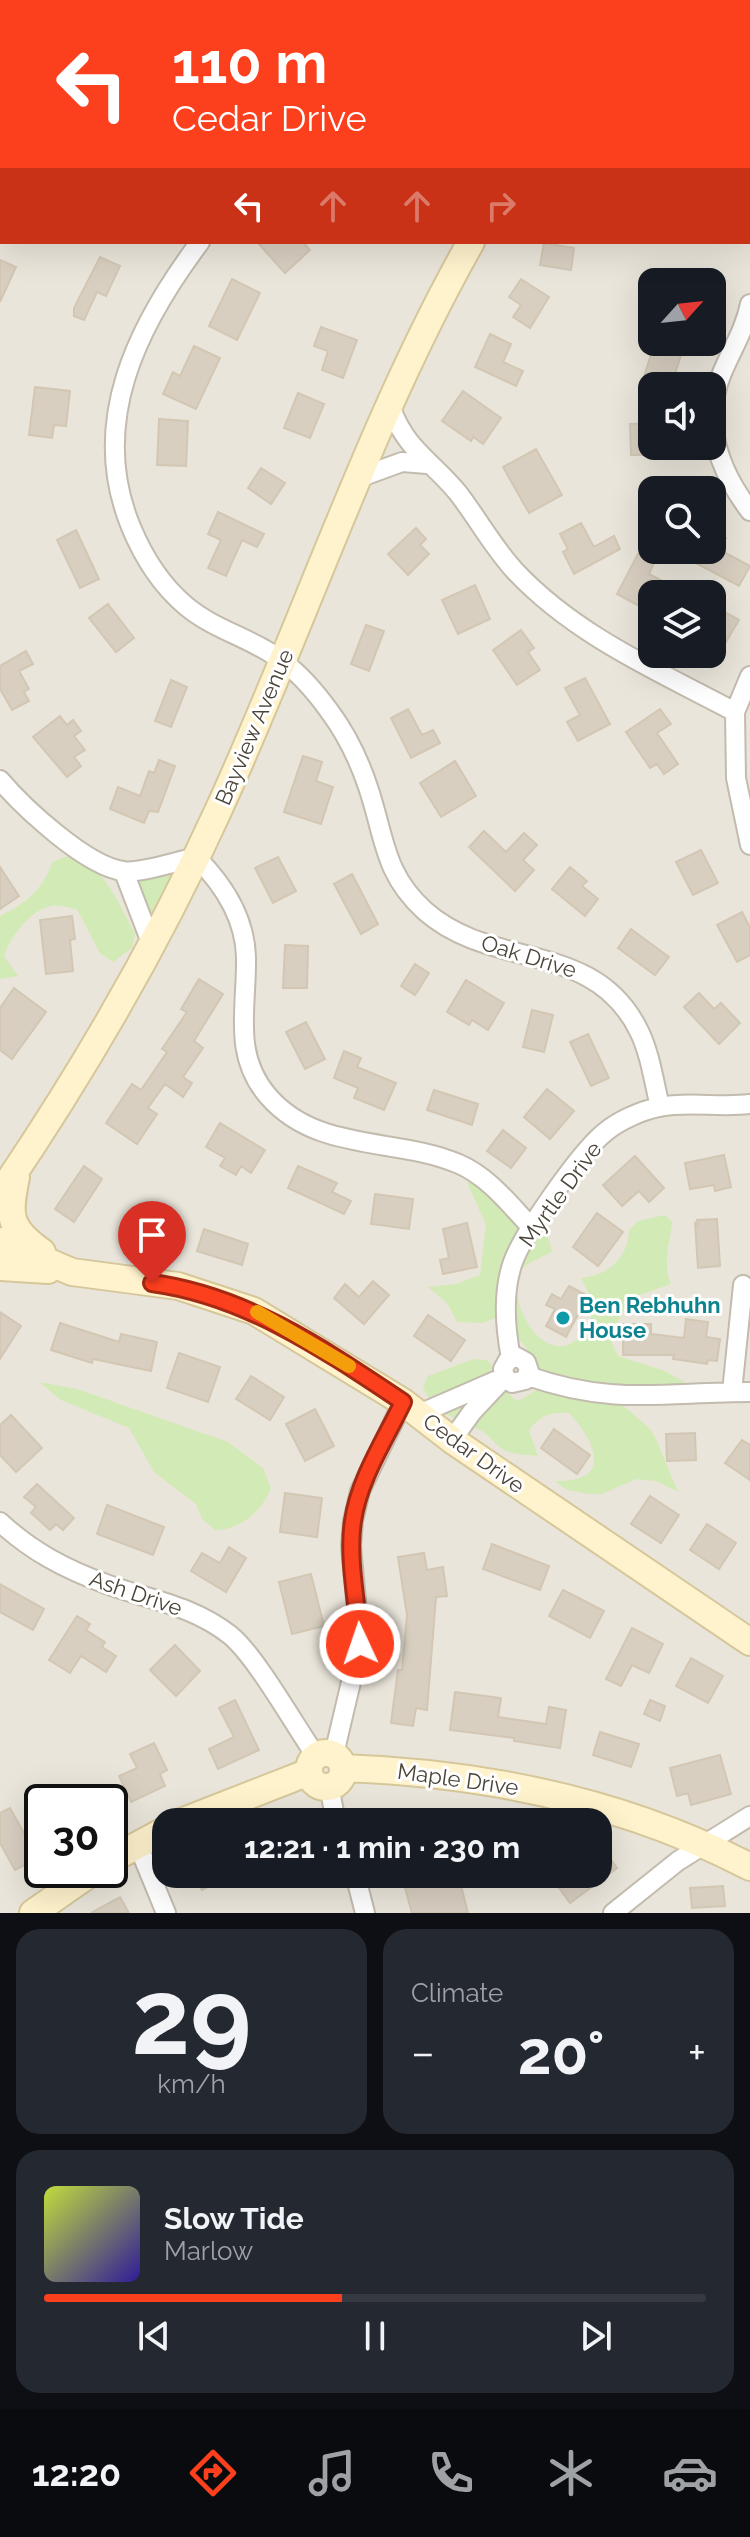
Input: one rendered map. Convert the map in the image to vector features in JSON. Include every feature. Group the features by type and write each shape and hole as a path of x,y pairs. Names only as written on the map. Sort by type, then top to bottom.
{"street":[{"name":"Oak Drive","path":"199,244 155,309 131,361 113,434 113,466 120,501 140,549 163,583 202,618 282,661 300,676 345,734 369,790 387,861 401,887 427,912 468,938 500,950 568,965 606,987 624,1004 641,1033 660,1107"},
{"name":"Bayview Avenue","path":"0,1194 9,1175 113,1017 196,857 391,408 470,244"},
{"path":"750,304 741,335 721,376 713,409 713,432 716,456 750,511"},
{"path":"391,408 402,434 427,464 456,491 503,558 547,601 611,646 735,712"},
{"path":"361,477 402,462 427,464"},
{"path":"750,676 735,712 736,778 750,845"},
{"path":"0,780 19,802 75,848 124,872 196,857 227,894 236,913 246,955 242,1025 246,1055 255,1080 272,1100 298,1121 325,1134 436,1156 461,1165 486,1180 532,1228"},
{"path":"124,872 152,945"},
{"name":"Myrtle Drive","path":"452,1440 472,1412 505,1377 504,1365 511,1358 506,1328 507,1289 513,1261 532,1228 605,1132 619,1122 660,1107 750,1104"},
{"path":"9,1175 12,1221 33,1246 72,1272"},
{"name":"Cedar Drive","path":"0,1241 72,1272 178,1286 254,1311 411,1408 452,1440 750,1642"},
{"path":"0,1267 72,1272"},
{"path":"528,1376 563,1389 615,1397 661,1398 741,1392 743,1285"},
{"path":"511,1358 526,1362 528,1376"},
{"path":"326,1767 360,1644 351,1546 360,1491 411,1408 505,1377 517,1384 528,1376"},
{"name":"Ash Drive","path":"0,1522 22,1543 46,1558 106,1584 188,1609 232,1636 326,1767 333,1808"},
{"name":"Maple Drive","path":"218,1808 326,1767 411,1770 529,1789 619,1811 706,1844 750,1867"},
{"path":"613,1913 678,1861 750,1816"},
{"path":"128,1850 152,1838"},
{"path":"138,1845 166,1913"},
{"path":"33,1913 69,1888"},
{"path":"359,1888 365,1913"}],"shaded area":[{"path":"0,244 750,244 750,1913 0,1913 0,1267 33,1246 0,1183"}],"green space":[{"path":"74,854 103,878 124,911 135,934 132,948 113,962 100,953 77,909 51,906 35,913 11,940 4,956 18,976 0,979 0,916 32,895 44,880 52,862"},
{"path":"190,862 152,938 127,873"},
{"path":"493,1180 530,1210 549,1242 552,1252 524,1267 518,1279 517,1295 531,1328 543,1340 556,1346 571,1344 589,1323 592,1303 581,1278 608,1269 621,1257 629,1230 638,1221 665,1215 672,1222 667,1261 671,1284 631,1298 609,1337 618,1356 665,1371 695,1388 652,1384 610,1390 653,1433 679,1492 656,1481 636,1479 602,1494 567,1490 555,1481 574,1480 586,1475 592,1468 594,1458 586,1436 569,1413 551,1414 537,1421 529,1430 538,1456 524,1455 501,1448 482,1431 440,1410 428,1396 423,1387 428,1376 474,1359 487,1360 508,1393 518,1401 537,1390 538,1378 532,1358 512,1333 495,1318 483,1323 457,1322 447,1303 428,1287 456,1284 480,1275 486,1225 467,1182"},
{"path":"39,1382 77,1389 228,1442 263,1468 271,1488 249,1518 233,1527 215,1530 202,1519 196,1504 154,1472 129,1428 61,1400"}],"building":[{"path":"259,244 305,244 310,250 285,273"},
{"path":"544,244 574,248 571,270 540,265"},
{"path":"100,257 120,266 106,296 97,292 84,320 74,316 74,308"},
{"path":"0,260 16,267 0,302"},
{"path":"232,279 260,293 237,340 209,326"},
{"path":"521,279 549,297 530,328 513,317 521,305 509,297"},
{"path":"321,327 357,340 343,378 322,370 328,351 314,346"},
{"path":"490,334 511,344 503,362 523,371 516,386 475,367"},
{"path":"194,346 220,358 196,409 163,394 173,372 180,376"},
{"path":"651,356 681,356 676,372 645,372"},
{"path":"35,387 70,391 66,426 54,425 52,438 29,435"},
{"path":"463,391 501,418 483,444 473,437 471,441 442,421"},
{"path":"298,393 324,404 310,438 284,428"},
{"path":"159,419 188,421 186,466 157,465"},
{"path":"630,424 638,424 638,455 631,455"},
{"path":"536,449 562,495 529,513 503,467"},
{"path":"261,468 285,483 271,504 248,488"},
{"path":"218,512 264,534 257,547 242,540 226,576 208,568 221,540 208,534"},
{"path":"581,523 594,547 614,536 620,549 574,574 563,552 568,549 560,534"},
{"path":"416,528 426,539 420,545 429,554 408,575 388,554"},
{"path":"76,530 99,579 80,588 57,540"},
{"path":"726,553 750,566 739,586 698,564 726,564"},
{"path":"638,554 638,564 654,564 649,574 660,580 638,580 638,605 617,594"},
{"path":"475,585 490,619 458,634 442,600"},
{"path":"108,604 134,638 116,652 89,618"},
{"path":"726,613 739,620 726,642"},
{"path":"366,625 384,631 369,671 351,664"},
{"path":"521,630 534,648 528,652 540,670 517,685 493,650"},
{"path":"26,651 33,664 19,671 29,689 24,692 29,701 12,710 0,689 0,666"},
{"path":"585,678 610,724 578,741 567,722 580,715 565,688"},
{"path":"171,680 187,687 171,727 155,721"},
{"path":"408,709 422,735 433,730 440,743 411,758 391,718"},
{"path":"660,709 671,724 657,733 678,764 664,774 657,764 650,768 626,732"},
{"path":"60,716 67,725 73,720 81,731 74,736 85,750 74,757 81,766 67,777 33,737"},
{"path":"303,756 322,762 316,781 333,787 321,824 284,812"},
{"path":"159,760 175,766 158,812 149,811 144,823 110,809 118,787 140,796 149,771 154,773"},
{"path":"455,761 476,796 441,817 420,783"},
{"path":"484,831 506,852 524,833 537,845 523,860 534,870 515,891 469,847"},
{"path":"701,850 718,883 693,895 676,862"},
{"path":"278,857 296,891 273,903 255,868"},
{"path":"0,867 19,896 0,909"},
{"path":"570,867 587,881 582,886 598,899 585,916 552,889"},
{"path":"352,874 378,924 361,934 334,884"},
{"path":"742,912 750,927 750,955 737,962 717,925"},
{"path":"72,916 75,939 70,940 73,971 46,974 40,920"},
{"path":"631,929 669,957 655,975 618,948"},
{"path":"285,945 308,946 307,988 283,988"},
{"path":"415,964 429,973 415,995 401,986"},
{"path":"199,979 223,994 194,1041 203,1048 183,1077 192,1083 183,1097 165,1084 148,1108 157,1114 137,1144 106,1123 132,1084 141,1090 167,1052 162,1049 187,1012 181,1009"},
{"path":"466,980 504,1003 488,1030 472,1020 469,1025 447,1012"},
{"path":"14,988 46,1012 12,1059 0,1050 0,1008"},
{"path":"699,993 714,1009 721,1003 740,1023 719,1044 684,1007"},
{"path":"532,1010 553,1015 544,1052 523,1047"},
{"path":"306,1022 325,1059 305,1069 286,1032"},
{"path":"588,1034 609,1078 591,1086 570,1042"},
{"path":"344,1051 361,1058 357,1067 396,1083 384,1110 354,1098 358,1088 334,1078"},
{"path":"547,1089 574,1111 550,1139 524,1117"},
{"path":"434,1090 478,1104 472,1125 427,1110"},
{"path":"220,1123 265,1150 251,1173 241,1166 236,1175 220,1166 225,1158 206,1147"},
{"path":"503,1130 526,1148 511,1168 487,1151"},
{"path":"724,1155 731,1187 715,1191 714,1185 690,1189 685,1163"},
{"path":"635,1156 664,1188 649,1202 639,1191 622,1206 603,1185"},
{"path":"84,1166 102,1179 74,1222 55,1209"},
{"path":"298,1166 337,1183 332,1192 351,1201 344,1214 288,1188"},
{"path":"375,1194 413,1199 409,1229 371,1224"},
{"path":"140,1210 175,1223 166,1245 132,1233"},
{"path":"597,1213 623,1232 598,1266 573,1247"},
{"path":"717,1219 720,1266 698,1268 695,1223 698,1226 697,1220"},
{"path":"467,1223 477,1267 443,1274 440,1260 449,1258 443,1229"},
{"path":"204,1229 248,1244 242,1265 197,1251"},
{"path":"373,1281 389,1295 364,1324 334,1298 345,1284 359,1297"},
{"name":"Ben Rebhuhn House","path":"569,1286 588,1296 566,1337 546,1326 555,1309 546,1305 552,1294 561,1299"},
{"path":"0,1312 21,1326 0,1359"},
{"path":"428,1315 465,1340 451,1361 414,1336"},
{"path":"686,1319 708,1322 706,1337 720,1339 717,1361 708,1360 707,1364 673,1359 674,1355 623,1355 623,1324 651,1324 651,1334 684,1338"},
{"path":"60,1323 119,1342 121,1334 157,1342 151,1371 93,1359 92,1363 51,1350"},
{"path":"179,1353 220,1367 208,1402 167,1388"},
{"path":"251,1376 284,1397 270,1420 236,1399"},
{"path":"315,1409 334,1446 305,1461 286,1424"},
{"path":"11,1415 42,1448 16,1472 0,1455 0,1425"},
{"path":"554,1429 590,1455 577,1474 541,1448"},
{"path":"695,1433 696,1460 667,1461 666,1434"},
{"path":"742,1440 750,1445 750,1480 725,1463"},
{"path":"37,1484 74,1518 63,1530 56,1524 50,1530 31,1513 36,1507 24,1497"},
{"path":"285,1493 322,1498 317,1537 280,1532"},
{"path":"650,1496 679,1515 661,1543 631,1524"},
{"path":"107,1505 164,1527 153,1555 97,1534"},
{"path":"707,1524 736,1543 719,1569 690,1550"},
{"path":"492,1544 549,1566 540,1590 483,1569"},
{"path":"229,1547 246,1558 226,1592 191,1571 202,1553 220,1563"},
{"path":"424,1553 427,1570 443,1567 447,1596 436,1597 427,1710 416,1708 413,1726 391,1723 398,1670 402,1670 407,1615 398,1557"},
{"path":"311,1574 324,1626 292,1634 279,1582"},
{"path":"0,1584 44,1609 33,1630 0,1612"},
{"path":"563,1590 604,1611 590,1638 549,1616"},
{"path":"77,1616 90,1624 86,1630 105,1642 102,1647 116,1656 106,1672 81,1656 70,1673 49,1660"},
{"path":"632,1628 663,1644 649,1673 632,1665 621,1686 606,1679"},
{"path":"175,1645 200,1671 176,1696 150,1670"},
{"path":"691,1658 723,1676 708,1703 676,1686"},
{"path":"455,1692 501,1698 498,1717 546,1724 549,1707 566,1710 560,1748 514,1741 514,1738 450,1730"},
{"path":"235,1700 259,1750 218,1769 209,1749 234,1737 219,1708"},
{"path":"650,1700 665,1706 660,1721 644,1714"},
{"path":"600,1732 639,1744 631,1767 593,1755"},
{"path":"154,1743 167,1770 160,1774 165,1786 131,1802 128,1784 123,1784 119,1776 137,1768 130,1754"},
{"path":"720,1755 731,1794 691,1805 688,1793 677,1796 670,1768"},
{"path":"10,1808 24,1833 24,1865 15,1870 0,1843 0,1813"},
{"path":"723,1886 725,1906 692,1908 690,1888"},
{"path":"405,1888 462,1888 468,1913 412,1913"},
{"path":"559,1888 590,1888 570,1903"},
{"path":"120,1897 129,1913 91,1913"}],"slow traffic":[{"path":"257,1312 349,1366"}],"place":[{"name":"Ben Rebhuhn House","path":"563,1318"}],"route":[{"path":"152,1283 178,1286 254,1311 344,1363 403,1402 360,1491 353,1521 351,1546 360,1644"}]}
